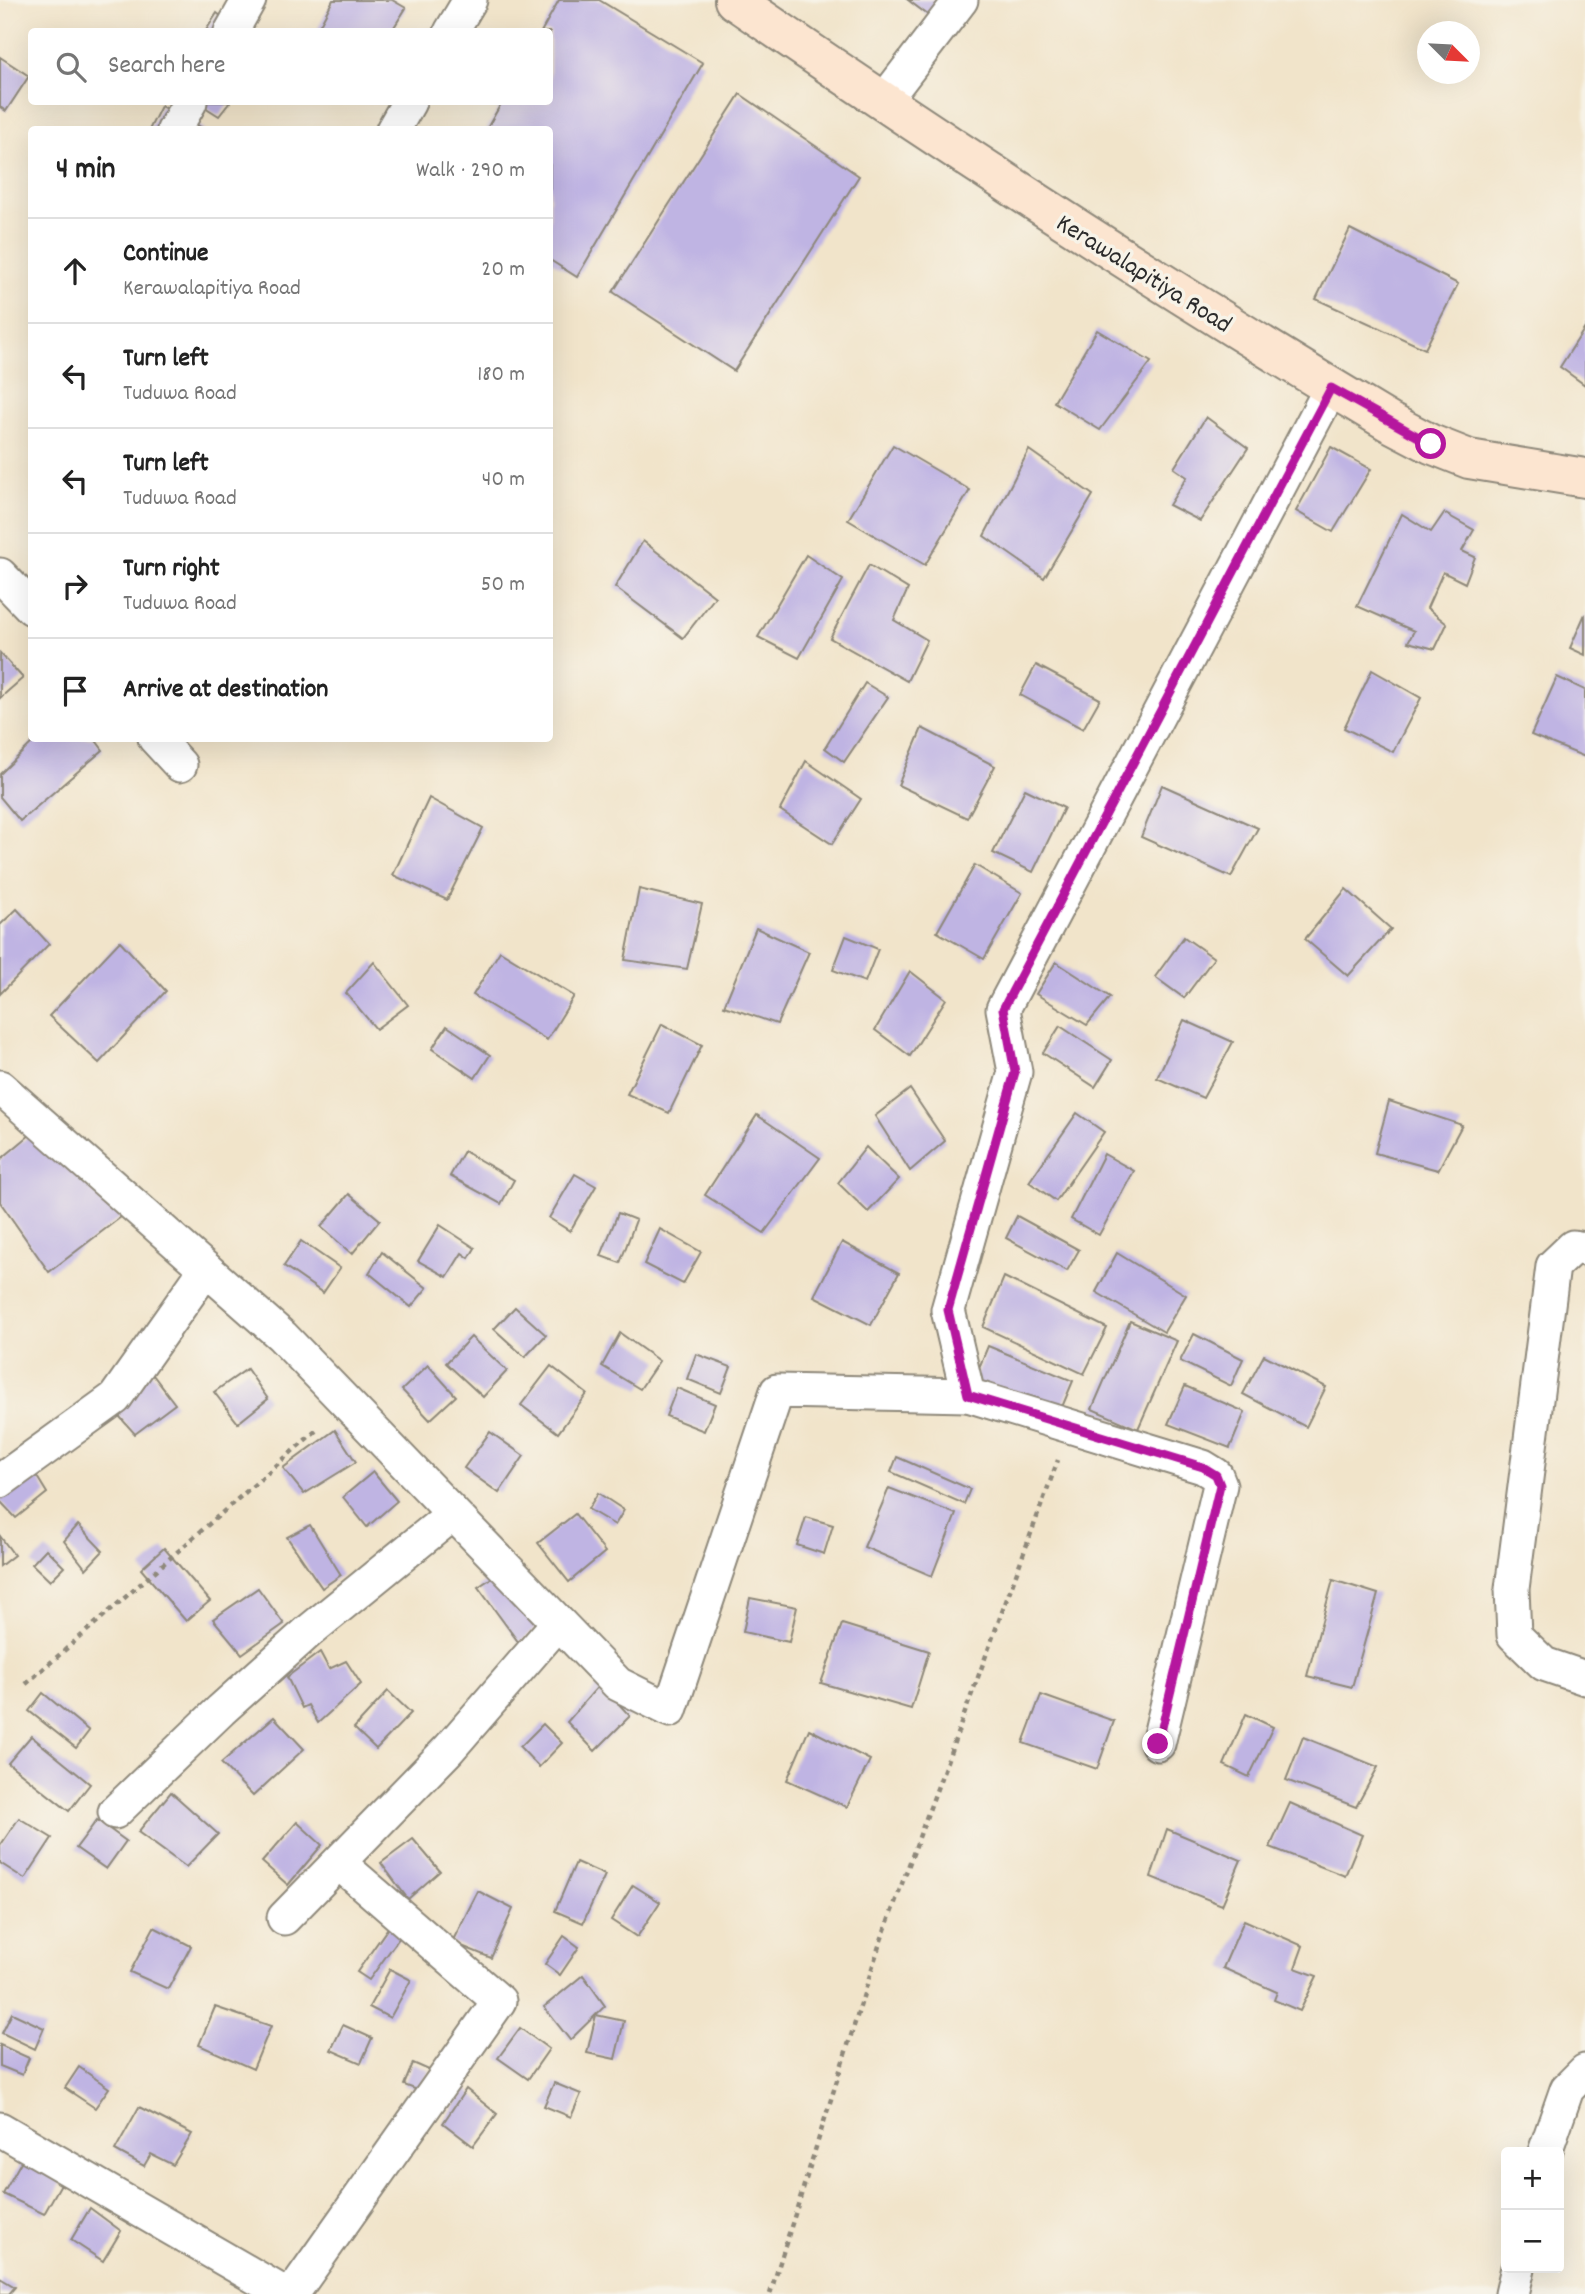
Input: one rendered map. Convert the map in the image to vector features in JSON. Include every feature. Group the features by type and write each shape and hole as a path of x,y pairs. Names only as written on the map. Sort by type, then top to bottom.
{"street":[{"path":"233,28 249,0"},
{"path":"453,28 470,0"},
{"name":"Kerawalapitiya Road","path":"734,0 1049,212 1331,388 1431,444 1469,459 1585,478"},
{"path":"883,102 961,0"},
{"path":"176,126 188,105"},
{"path":"395,126 408,105"},
{"path":"968,1395 948,1310 1015,1072 1003,1009 1331,388"},
{"path":"0,575 28,604"},
{"path":"159,742 180,765"},
{"path":"0,1087 282,1336 618,1684 670,1710 777,1391 968,1395 1203,1467 1216,1475 1220,1485 1158,1744"},
{"path":"1585,1248 1573,1247 1553,1266 1512,1589 1514,1635 1544,1664 1585,1678"},
{"path":"0,1481 115,1398 206,1269"},
{"path":"115,1812 221,1710 308,1632 453,1514"},
{"path":"284,1919 449,1749 558,1623"},
{"path":"292,2294 499,2001 339,1863"},
{"path":"1547,2147 1567,2090 1585,2071"},
{"path":"0,2129 285,2294"},
{"path":"1513,2294 1517,2273"}],"path":[{"path":"26,1684 346,1404"},
{"path":"770,2294 879,1946 1071,1427"}],"building":[{"path":"333,0 392,0 406,8 394,28 318,28"},
{"path":"559,0 599,0 703,63 577,277 553,262 553,126 488,126 500,105 553,105 553,28 543,28"},
{"path":"908,0 940,0 928,15"},
{"path":"217,13 236,28 208,28"},
{"path":"0,57 28,78 6,111 0,107"},
{"path":"740,94 859,176 734,371 613,292"},
{"path":"202,105 228,105 219,116"},
{"path":"161,106 198,126 151,126"},
{"path":"1350,229 1458,284 1425,349 1316,299"},
{"path":"1585,328 1585,385 1560,367"},
{"path":"1097,330 1151,362 1100,430 1054,402"},
{"path":"1206,417 1248,448 1200,521 1169,505 1187,477 1174,468"},
{"path":"893,445 970,490 925,565 848,520"},
{"path":"1331,447 1371,469 1333,532 1296,511"},
{"path":"1029,450 1093,495 1044,578 984,536"},
{"path":"1444,513 1474,530 1462,551 1475,557 1465,583 1443,572 1427,608 1447,624 1435,649 1408,642 1414,631 1357,606 1402,514 1431,532"},
{"path":"643,541 715,597 683,638 615,587"},
{"path":"806,555 843,580 799,658 758,637"},
{"path":"869,565 908,589 894,620 927,640 907,681 830,638"},
{"path":"1585,614 1585,655 1570,648"},
{"path":"0,653 23,678 0,698"},
{"path":"1036,665 1100,699 1083,729 1020,695"},
{"path":"1372,670 1421,698 1393,752 1344,728"},
{"path":"1557,677 1585,690 1585,757 1531,735"},
{"path":"865,683 888,697 844,762 825,748"},
{"path":"922,728 995,766 967,818 898,785"},
{"path":"33,742 97,742 103,750 20,821 0,797 0,774"},
{"path":"806,761 861,799 832,844 780,810"},
{"path":"1162,785 1258,828 1231,877 1141,837"},
{"path":"1025,789 1064,808 1033,872 993,853"},
{"path":"429,798 483,828 447,900 393,875"},
{"path":"975,865 1022,893 984,959 937,932"},
{"path":"639,889 702,904 687,969 625,960"},
{"path":"1346,889 1391,929 1348,976 1305,939"},
{"path":"17,909 49,944 0,994 0,925"},
{"path":"756,928 809,952 777,1024 724,1006"},
{"path":"846,936 878,949 865,982 833,970"},
{"path":"1184,937 1214,958 1184,998 1155,977"},
{"path":"120,941 166,991 99,1063 49,1016"},
{"path":"500,951 574,996 547,1040 473,995"},
{"path":"374,962 408,1005 376,1029 346,993"},
{"path":"1056,962 1110,997 1087,1025 1036,994"},
{"path":"910,971 946,999 910,1056 875,1030"},
{"path":"1184,1020 1233,1042 1203,1098 1157,1078"},
{"path":"662,1024 702,1045 669,1113 627,1094"},
{"path":"447,1026 490,1055 475,1078 432,1049"},
{"path":"1060,1026 1112,1060 1095,1087 1043,1053"},
{"path":"910,1089 945,1141 910,1171 875,1116"},
{"path":"1389,1101 1462,1125 1438,1170 1375,1153"},
{"path":"1077,1113 1104,1132 1056,1201 1029,1182"},
{"path":"757,1115 820,1158 764,1233 705,1195"},
{"path":"37,1129 121,1217 49,1272 0,1202 0,1160"},
{"path":"866,1147 899,1179 868,1212 838,1183"},
{"path":"464,1151 514,1180 501,1204 450,1176"},
{"path":"1104,1154 1134,1171 1099,1235 1071,1219"},
{"path":"575,1174 596,1186 570,1231 549,1218"},
{"path":"349,1194 380,1220 352,1254 321,1227"},
{"path":"618,1213 636,1220 620,1263 601,1256"},
{"path":"1017,1216 1079,1250 1067,1271 1006,1238"},
{"path":"440,1225 475,1248 469,1258 462,1253 447,1277 418,1261"},
{"path":"660,1229 701,1252 683,1284 644,1264"},
{"path":"301,1241 340,1268 323,1293 284,1266"},
{"path":"842,1242 899,1273 871,1325 814,1296"},
{"path":"382,1252 427,1288 411,1307 369,1273"},
{"path":"1117,1253 1186,1295 1164,1332 1096,1292"},
{"path":"1004,1277 1107,1328 1084,1374 983,1327"},
{"path":"515,1307 546,1335 525,1357 494,1329"},
{"path":"1130,1321 1177,1341 1138,1429 1092,1409"},
{"path":"620,1333 659,1361 640,1389 602,1366"},
{"path":"1194,1334 1243,1359 1231,1386 1180,1361"},
{"path":"471,1337 507,1371 483,1397 446,1363"},
{"path":"988,1346 1073,1381 1057,1419 972,1385"},
{"path":"696,1354 731,1367 721,1393 687,1379"},
{"path":"1264,1355 1326,1387 1306,1427 1243,1394"},
{"path":"428,1365 456,1396 430,1420 402,1390"},
{"path":"551,1366 587,1394 558,1433 521,1405"},
{"path":"147,1367 175,1404 135,1434 111,1407"},
{"path":"247,1369 268,1399 238,1423 214,1392"},
{"path":"1185,1386 1245,1412 1230,1448 1168,1424"},
{"path":"677,1388 715,1404 704,1431 666,1416"},
{"path":"335,1430 356,1462 304,1494 283,1468"},
{"path":"490,1432 524,1456 499,1493 464,1468"},
{"path":"897,1457 970,1489 964,1504 891,1472"},
{"path":"31,1467 47,1493 16,1518 0,1501 0,1489"},
{"path":"373,1472 397,1501 367,1527 343,1497"},
{"path":"889,1488 956,1514 932,1576 864,1547"},
{"path":"598,1493 624,1510 615,1525 588,1509"},
{"path":"575,1514 605,1552 569,1582 538,1543"},
{"path":"806,1517 833,1525 824,1554 797,1545"},
{"path":"78,1525 103,1551 86,1569 64,1541"},
{"path":"310,1525 341,1575 322,1588 287,1537"},
{"path":"0,1536 14,1555 0,1566"},
{"path":"164,1548 210,1601 186,1621 141,1569"},
{"path":"46,1549 64,1567 50,1581 32,1564"},
{"path":"501,1572 537,1627 519,1643 478,1587"},
{"path":"1333,1580 1378,1594 1352,1687 1307,1676"},
{"path":"258,1588 284,1624 242,1654 213,1619"},
{"path":"750,1598 797,1607 789,1642 743,1632"},
{"path":"842,1624 929,1651 911,1709 821,1683"},
{"path":"320,1652 329,1669 346,1661 361,1684 318,1723 308,1705 302,1708 287,1677"},
{"path":"600,1684 630,1716 595,1751 567,1722"},
{"path":"388,1691 411,1713 376,1749 354,1728"},
{"path":"43,1693 89,1731 76,1748 29,1711"},
{"path":"1041,1695 1114,1721 1097,1769 1023,1743"},
{"path":"1246,1714 1273,1727 1249,1777 1224,1765"},
{"path":"274,1717 304,1749 253,1796 221,1763"},
{"path":"543,1724 562,1743 539,1767 520,1747"},
{"path":"809,1729 870,1760 847,1807 787,1780"},
{"path":"31,1736 90,1784 69,1811 8,1763"},
{"path":"1303,1737 1378,1767 1356,1807 1286,1780"},
{"path":"171,1792 218,1834 186,1867 138,1832"},
{"path":"1290,1803 1362,1835 1345,1876 1270,1847"},
{"path":"19,1818 52,1838 25,1879 0,1863 0,1846"},
{"path":"97,1820 126,1841 106,1869 76,1848"},
{"path":"297,1822 322,1845 288,1885 262,1862"},
{"path":"1167,1829 1241,1860 1222,1905 1151,1877"},
{"path":"413,1839 440,1871 408,1899 381,1863"},
{"path":"576,1862 605,1875 583,1923 555,1911"},
{"path":"633,1885 660,1902 637,1937 611,1920"},
{"path":"478,1891 513,1909 491,1958 452,1942"},
{"path":"1244,1920 1303,1946 1295,1968 1317,1976 1300,2011 1274,2000 1277,1992 1223,1968"},
{"path":"390,1925 402,1934 369,1980 357,1972"},
{"path":"154,1927 191,1946 168,1989 130,1972"},
{"path":"564,1936 579,1947 560,1975 545,1964"},
{"path":"390,1969 411,1980 390,2018 369,2007"},
{"path":"583,1975 605,2006 570,2040 544,2007"},
{"path":"215,2007 271,2026 253,2069 199,2045"},
{"path":"12,2013 44,2028 35,2049 2,2033"},
{"path":"596,2015 624,2021 615,2059 587,2053"},
{"path":"343,2025 372,2038 361,2063 331,2050"},
{"path":"520,2028 549,2049 528,2079 498,2058"},
{"path":"0,2045 29,2058 22,2075 0,2066"},
{"path":"413,2063 429,2070 420,2091 404,2085"},
{"path":"79,2067 109,2088 95,2108 65,2088"},
{"path":"554,2083 581,2094 571,2117 544,2106"},
{"path":"466,2089 497,2114 473,2146 443,2123"},
{"path":"139,2107 192,2134 173,2165 151,2154 144,2166 115,2150"},
{"path":"22,2160 62,2182 44,2214 3,2194"},
{"path":"90,2208 121,2231 103,2261 71,2240"},
{"path":"0,2278 15,2287 9,2294 0,2294"}],"route":[{"path":"1158,1744 1220,1485 1216,1475 1203,1467 968,1395 948,1310 1015,1072 1003,1009 1331,388 1431,444"}]}
